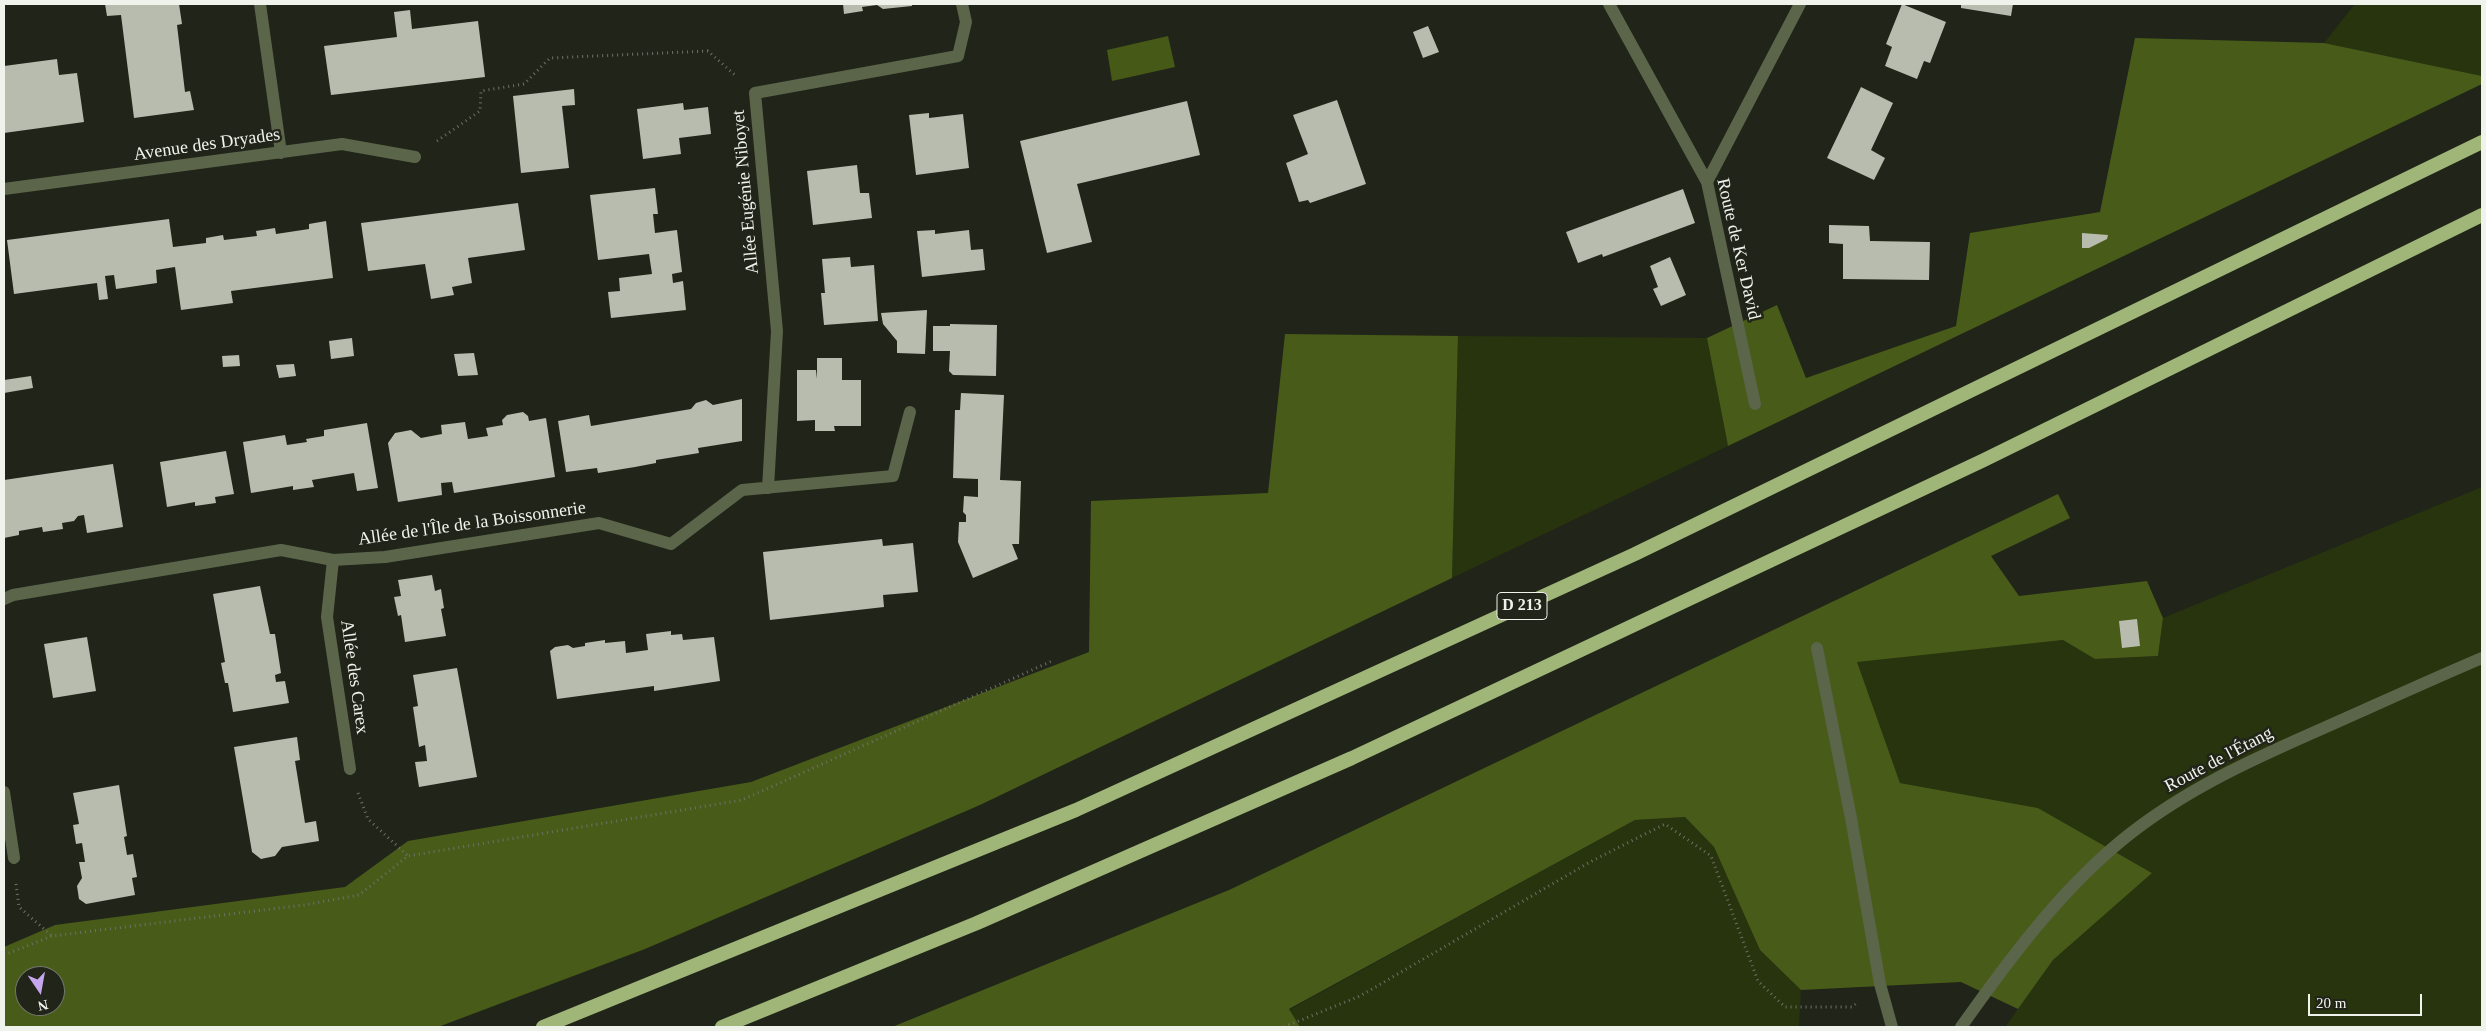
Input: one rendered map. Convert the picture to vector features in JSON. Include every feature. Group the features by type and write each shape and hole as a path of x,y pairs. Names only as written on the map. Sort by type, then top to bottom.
{"highway":[{"name":"D 213","path":"543,1027 820,916 1095,801 1644,550 2482,142"},
{"path":"722,1027 977,923 1352,758 1984,460 2482,215"}],"street":[{"path":"260,4 282,153"},
{"name":"Allée Eugénie Niboyet","path":"768,488 777,331 755,93 958,56 966,22 962,4"},
{"name":"Route de Ker David","path":"1608,4 1707,182 1755,404"},
{"path":"1707,182 1800,4"},
{"name":"Avenue des Dryades","path":"4,189 342,144 414,157"},
{"name":"Allée de l'Île de la Boissonnerie","path":"4,599 13,594 281,550 333,560 385,557 599,523 671,544 742,490 893,476 910,412"},
{"name":"Allée des Carex","path":"333,560 327,618 350,769"},
{"path":"1817,648 1851,818 1880,984 1892,1027"},
{"name":"Route de l'Étang","path":"1961,1027 1995,980 2058,902 2121,841 2186,793 2263,755 2482,658"},
{"path":"4,792 14,858"}],"path":[{"path":"414,157 480,111 481,91 524,84 550,58 708,51 755,93"},
{"path":"4,955 52,936 284,908 359,895 408,856 742,800 1052,662"},
{"path":"350,769 368,819 408,856"},
{"path":"1284,1027 1360,996 1590,862 1665,824 1711,856 1758,981 1785,1007 1852,1007 1880,984"},
{"path":"14,858 19,907 52,936"}],"shaded area":[{"path":"2355,4 2482,4 2482,76 2324,43"},
{"path":"1168,36 1175,67 1112,81 1107,50"},
{"path":"2135,38 2324,43 2482,76 2482,84 1728,446 1707,338 1777,305 1806,378 1956,326 1970,233 2100,212"},
{"path":"1285,334 1458,336 1452,578 980,805 645,949 438,1027 4,1027 4,947 55,925 345,887 408,841 751,782 1089,652 1091,501 1268,493"},
{"path":"1458,336 1707,338 1728,446 1452,578"},
{"path":"2482,487 2482,1027 2005,1027 2053,960 2152,873 2038,808 1900,783 1856,661 2063,640 2096,659 2158,656 2163,618"},
{"path":"2058,494 2070,518 1991,556 2019,596 2147,581 2163,618 2158,656 2095,659 2063,640 1857,662 1900,783 2038,808 2152,873 2053,960 2018,1009 1961,982 1801,990 1760,950 1714,847 1685,817 1635,820 1289,1009 1300,1027 892,1027 1229,890"},
{"path":"1685,817 1714,847 1760,950 1801,990 1799,1027 1300,1027 1289,1010 1635,820"}],"building":[{"path":"105,4 179,4 182,24 177,25 185,92 190,91 194,110 134,118 121,15 107,16"},
{"path":"843,4 912,4 912,6 883,9 877,5 862,7 863,11 844,14"},
{"path":"1902,4 1946,22 1930,63 1924,61 1917,79 1885,66 1892,47 1886,44"},
{"path":"1961,4 2013,4 2011,16 1961,8"},
{"path":"410,10 412,29 478,21 485,77 331,95 324,46 397,37 394,12"},
{"path":"1428,26 1439,52 1423,58 1413,32"},
{"path":"57,59 59,75 77,73 84,122 4,133 4,66"},
{"path":"1861,87 1893,103 1871,150 1885,158 1874,180 1827,158"},
{"path":"574,89 575,105 562,106 569,168 521,173 513,96"},
{"path":"1337,100 1366,184 1310,203 1308,200 1299,202 1286,163 1308,154 1293,115"},
{"path":"1187,101 1200,155 1077,184 1092,242 1047,253 1020,141"},
{"path":"683,103 684,110 708,107 711,134 679,138 681,154 643,159 637,109"},
{"path":"929,113 929,118 963,114 969,168 916,175 909,115"},
{"path":"857,165 860,193 869,193 872,218 813,225 807,171"},
{"path":"655,188 658,214 653,214 655,233 677,230 682,272 672,274 673,283 683,281 686,310 611,318 608,292 620,291 619,278 652,274 649,254 598,260 590,195"},
{"path":"1683,189 1695,223 1603,257 1602,254 1578,263 1566,232"},
{"path":"518,203 525,250 468,258 472,283 452,287 454,295 431,299 425,264 368,271 361,223"},
{"path":"169,219 173,247 206,243 206,238 223,235 224,240 257,236 256,231 275,228 276,234 309,229 309,224 326,221 333,278 231,291 233,303 181,310 175,267 156,270 157,283 116,289 114,275 105,276 108,299 99,300 97,283 14,294 7,240"},
{"path":"1829,225 1869,226 1870,241 1930,242 1929,280 1843,279 1843,244 1829,243"},
{"path":"935,230 935,234 969,230 971,250 983,249 985,270 922,277 917,231"},
{"path":"2082,233 2108,235 2107,239 2089,248 2082,248"},
{"path":"850,257 851,267 874,265 878,321 824,325 821,293 825,293 822,259"},
{"path":"1670,257 1686,295 1661,306 1653,289 1658,287 1650,266"},
{"path":"927,310 925,354 897,353 897,341 883,324 881,313"},
{"path":"950,324 997,325 996,376 953,375 949,371 950,351 933,351 933,326 950,326"},
{"path":"352,338 354,356 331,359 329,341"},
{"path":"474,353 478,375 458,376 454,354"},
{"path":"239,355 240,366 223,367 222,356"},
{"path":"817,358 842,358 842,380 861,380 861,426 834,426 835,431 815,431 815,420 797,421 797,370 816,370 817,379"},
{"path":"294,364 296,376 279,378 276,365"},
{"path":"31,376 33,388 4,393 4,380"},
{"path":"961,393 1004,395 1000,480 1021,481 1019,544 1012,544 1018,559 973,578 958,542 959,522 966,522 966,515 963,512 964,496 978,497 978,479 953,478 955,410 960,410"},
{"path":"742,399 742,441 698,448 699,453 656,460 656,463 635,467 598,473 597,468 566,472 558,421 589,415 591,426 691,409 696,403 706,400 713,405"},
{"path":"523,412 528,416 529,421 546,418 555,477 454,493 452,482 441,483 442,495 398,502 388,443 395,433 411,430 421,438 442,434 441,425 465,422 468,439 488,436 486,428 503,425 502,420 507,415"},
{"path":"367,423 378,488 357,491 354,473 312,480 314,487 293,490 293,486 251,493 243,442 285,435 287,445 307,442 306,439 324,436 324,430"},
{"path":"226,451 234,494 215,497 216,503 195,506 195,502 167,507 160,462"},
{"path":"113,464 123,527 87,533 84,515 78,516 74,521 62,523 63,529 43,532 42,527 19,531 19,535 4,538 4,480"},
{"path":"882,539 883,546 913,543 918,592 883,595 884,607 770,620 763,552"},
{"path":"432,575 435,591 441,589 444,608 441,609 446,636 405,642 401,615 398,616 394,597 401,596 398,580"},
{"path":"260,586 270,634 275,634 281,673 275,675 276,682 285,681 289,703 233,712 228,683 225,683 221,663 225,662 213,594"},
{"path":"2137,619 2140,646 2122,648 2119,621"},
{"path":"671,631 671,635 682,634 683,640 714,637 720,681 654,691 654,686 557,699 550,651 555,647 568,645 573,648 585,646 585,643 605,640 605,643 625,641 626,653 648,650 646,634"},
{"path":"87,637 96,691 53,698 44,644"},
{"path":"457,668 477,777 419,787 415,762 427,761 425,745 419,747 413,707 418,706 413,675"},
{"path":"297,737 300,760 295,761 305,823 316,821 319,841 282,847 275,856 261,859 252,852 234,747"},
{"path":"119,785 127,836 124,837 127,855 133,854 137,877 132,878 135,895 86,904 79,899 77,886 82,878 79,862 85,862 82,843 76,844 73,825 79,824 73,793"}]}
